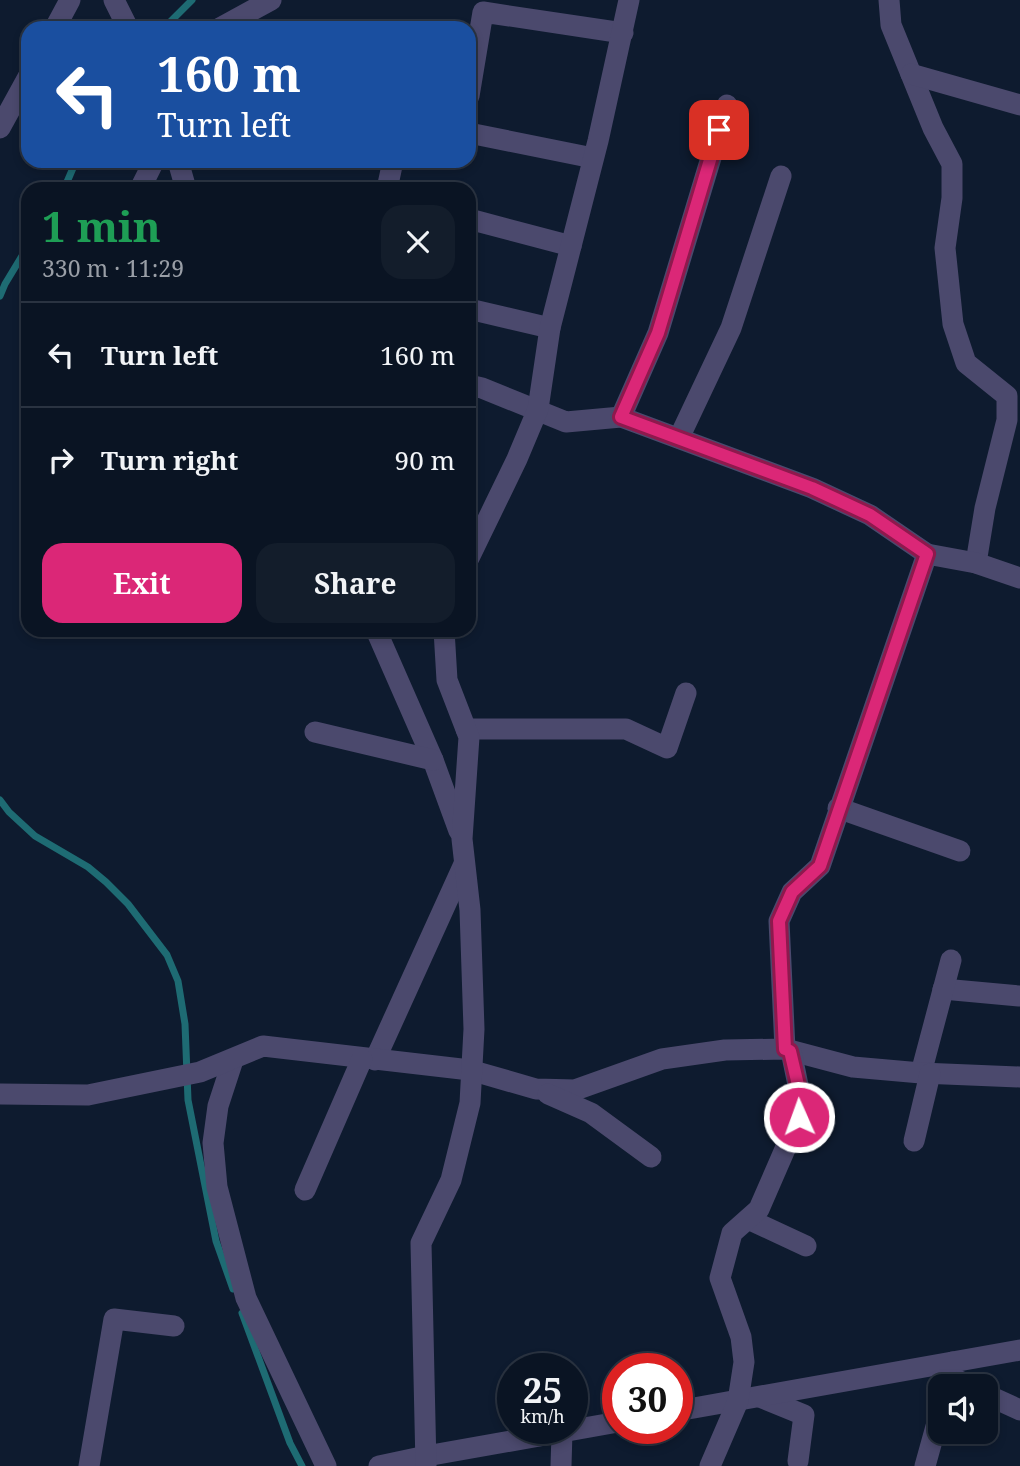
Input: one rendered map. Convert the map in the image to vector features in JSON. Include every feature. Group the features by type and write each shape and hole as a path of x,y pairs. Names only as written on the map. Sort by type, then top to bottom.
{"street":[{"path":"59,21 70,0"},
{"path":"114,0 124,21"},
{"path":"233,21 271,0"},
{"path":"476,544 517,460 538,409 550,328 629,0"},
{"path":"889,0 891,25 933,128 952,164 952,198 945,248 953,324 966,363 1007,396 1007,420 985,508 976,563"},
{"path":"476,54 483,12 623,33"},
{"path":"911,74 1020,105"},
{"path":"0,128 21,90"},
{"path":"621,417 658,333 727,105"},
{"path":"476,134 593,158"},
{"path":"678,438 731,328 781,177"},
{"path":"476,221 571,246"},
{"path":"476,311 550,328"},
{"path":"476,386 566,422 621,417 812,488 870,515 927,554 976,563 1020,578"},
{"path":"710,1466 738,1401 744,1362 741,1337 720,1278 732,1233 759,1209 799,1117 798,1085 788,1050 779,921 792,892 820,866 927,554"},
{"path":"379,637 433,760 462,839"},
{"path":"426,1461 421,1243 450,1180 470,1103 474,1029 470,910 462,839 469,737 447,680 444,637"},
{"path":"466,729 626,729 667,748 686,693"},
{"path":"315,732 433,760"},
{"path":"838,808 960,851"},
{"path":"305,1190 464,863"},
{"path":"914,1142 951,960"},
{"path":"943,989 1019,996"},
{"path":"0,1094 88,1095 200,1072 263,1046 470,1070 536,1088 591,1113 651,1157"},
{"path":"536,1088 575,1090 662,1059 725,1050 788,1050 853,1067 1020,1077"},
{"path":"233,1060 218,1106 213,1143 217,1187 246,1298 326,1466"},
{"path":"748,1219 806,1246"},
{"path":"89,1466 114,1318 174,1326"},
{"path":"949,1374 1020,1350"},
{"path":"693,1408 760,1396 928,1376"},
{"path":"760,1396 804,1415 798,1461"},
{"path":"998,1400 1020,1410"},
{"path":"379,1466 426,1461 506,1444"},
{"path":"561,1466 562,1444"},
{"path":"925,1466 931,1444"}],"waterway":[{"path":"171,21 192,0"},
{"path":"67,182 73,168"},
{"path":"0,296 21,258"},
{"path":"0,800 35,836 88,867 106,882 128,904 167,955 178,981 185,1024 188,1100 216,1241 233,1289"},
{"path":"242,1313 290,1443 302,1466"}],"route":[{"path":"719,130 658,333 621,417 812,488 870,515 927,554 820,866 792,892 779,921 785,1049 790,1051 798,1085 799,1117"}]}
